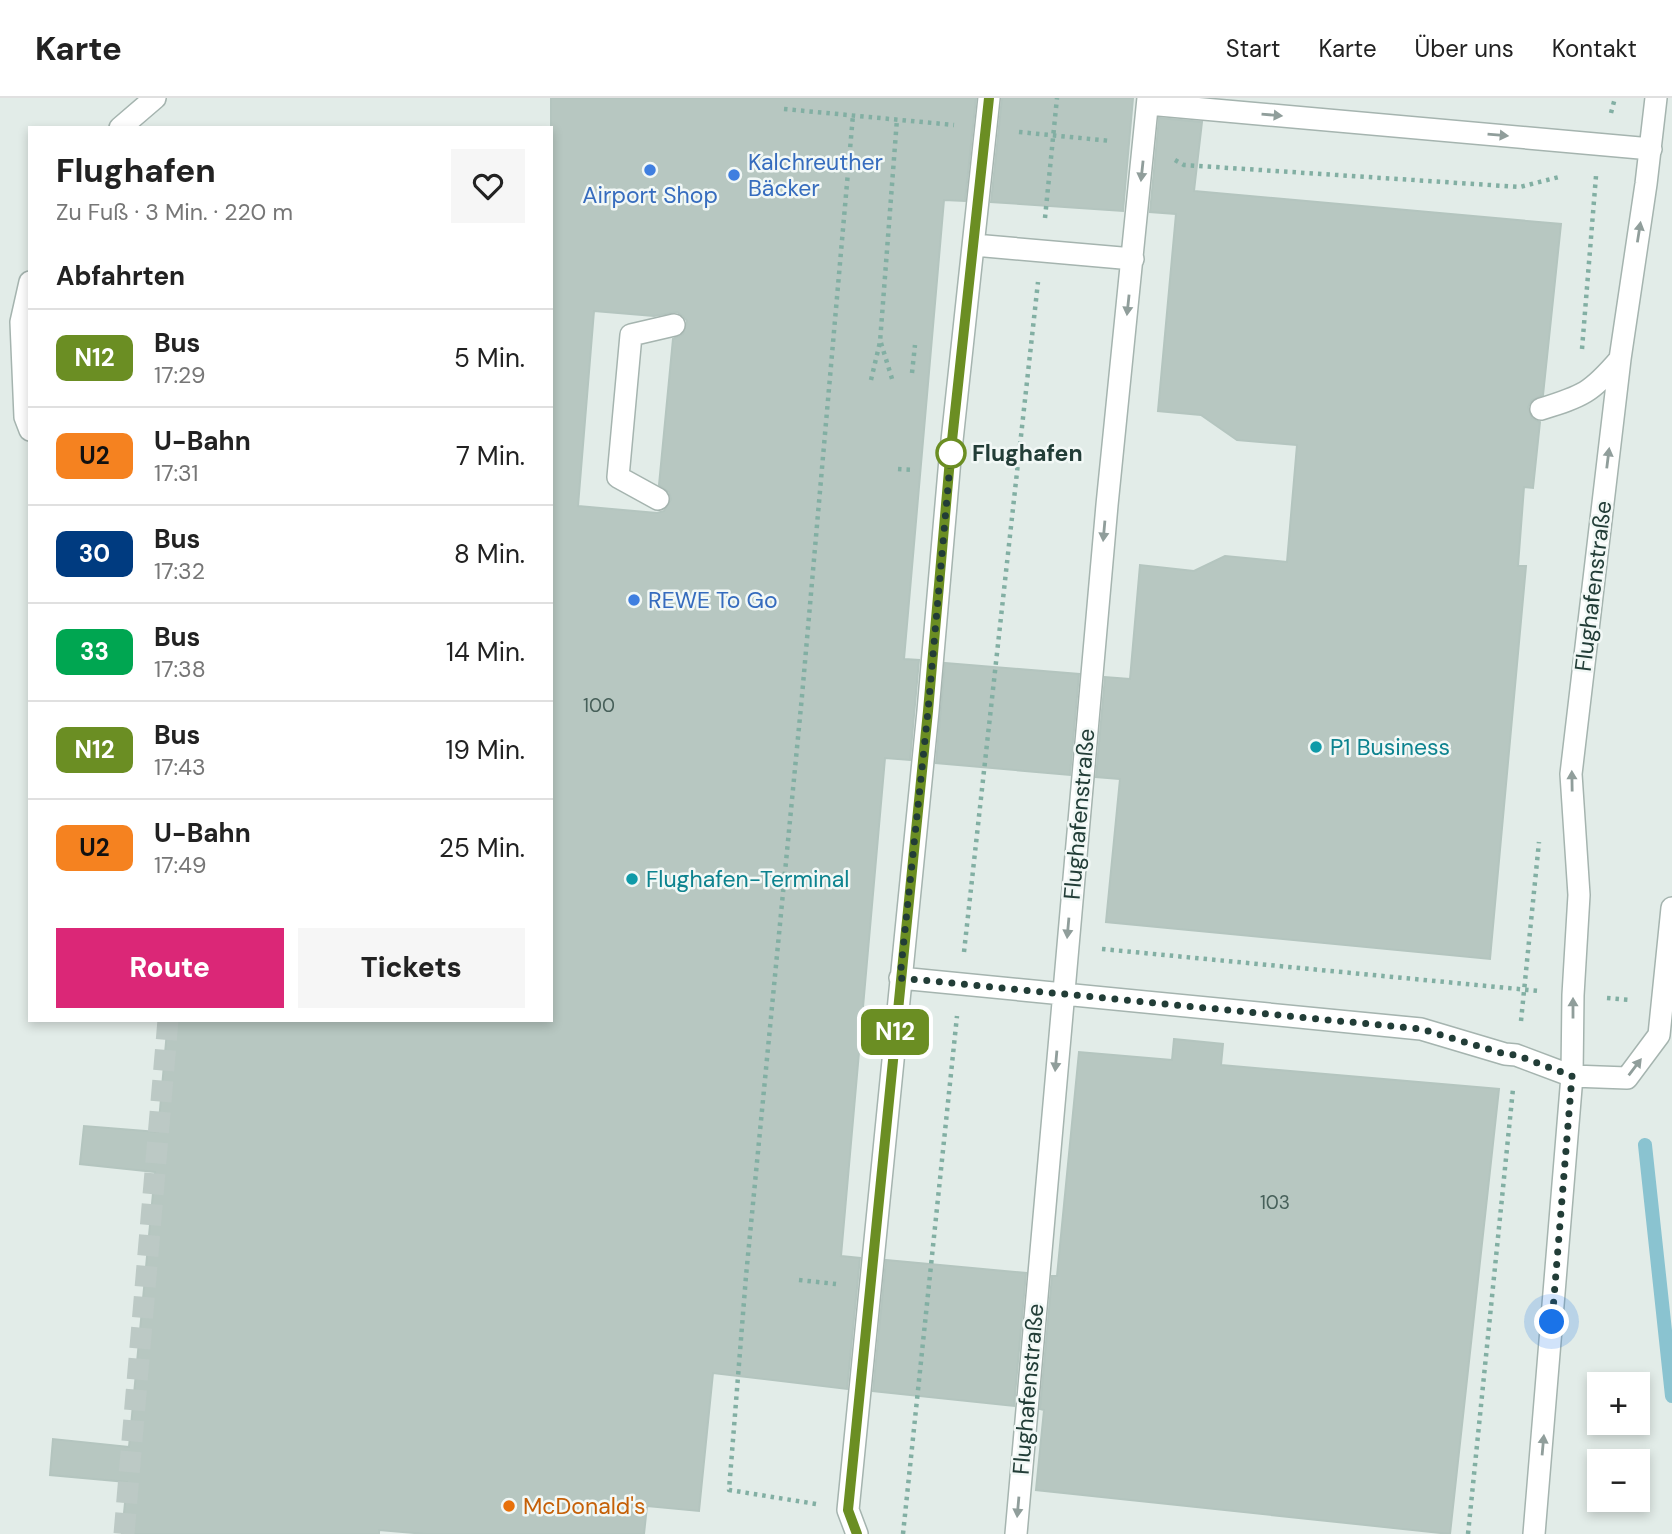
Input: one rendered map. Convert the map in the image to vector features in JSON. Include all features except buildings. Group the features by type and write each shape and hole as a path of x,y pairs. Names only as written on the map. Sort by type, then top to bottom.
{"street":[{"path":"122,126 155,98"},
{"path":"857,1534 848,1510 928,711 950,459 989,98"},
{"name":"Flughafenstraße","path":"1534,1534 1572,1076 1578,895 1572,774 1620,359 1656,98"},
{"path":"1148,101 1204,104 1651,149"},
{"name":"Flughafenstraße","path":"1016,1534 1066,946 1148,101"},
{"path":"974,245 1133,259"},
{"path":"28,291 21,322 25,417 28,425"},
{"path":"658,499 618,477 629,348 631,335 674,325"},
{"path":"1541,409 1578,398 1598,384 1620,359"},
{"path":"900,978 1421,1029 1516,1055 1572,1076 1627,1078 1659,1035 1672,908"}],"path":[{"path":"903,1534 1057,98"},
{"path":"785,109 1144,144 1184,165 1520,187 1562,176"},
{"path":"848,1510 729,1490 746,1276 802,696 853,115"},
{"path":"871,380 880,342 897,119"},
{"path":"1584,180 1646,184"},
{"path":"880,342 893,382"},
{"path":"912,373 915,345"},
{"path":"1066,946 1526,989"}],"waterway":[{"path":"1645,1145 1672,1396"}],"tunnel":[{"path":"124,1534 168,1022"}],"bus line":[{"name":"N12","path":"857,1534 848,1510 928,711 950,459 989,98"}],"place":[{"name":"Airport Shop","path":"650,170"},
{"name":"Kalchreuther Bäcker","path":"734,175"},
{"name":"Flughafen","path":"951,453"},
{"name":"REWE To Go","path":"634,600"},
{"name":"P1 Business","path":"1316,747"},
{"name":"Flughafen-Terminal","path":"632,879"},
{"name":"McDonald's","path":"509,1506"}],"route":[{"path":"951,453 900,978 1421,1029 1516,1055 1572,1076 1552,1322"}]}
